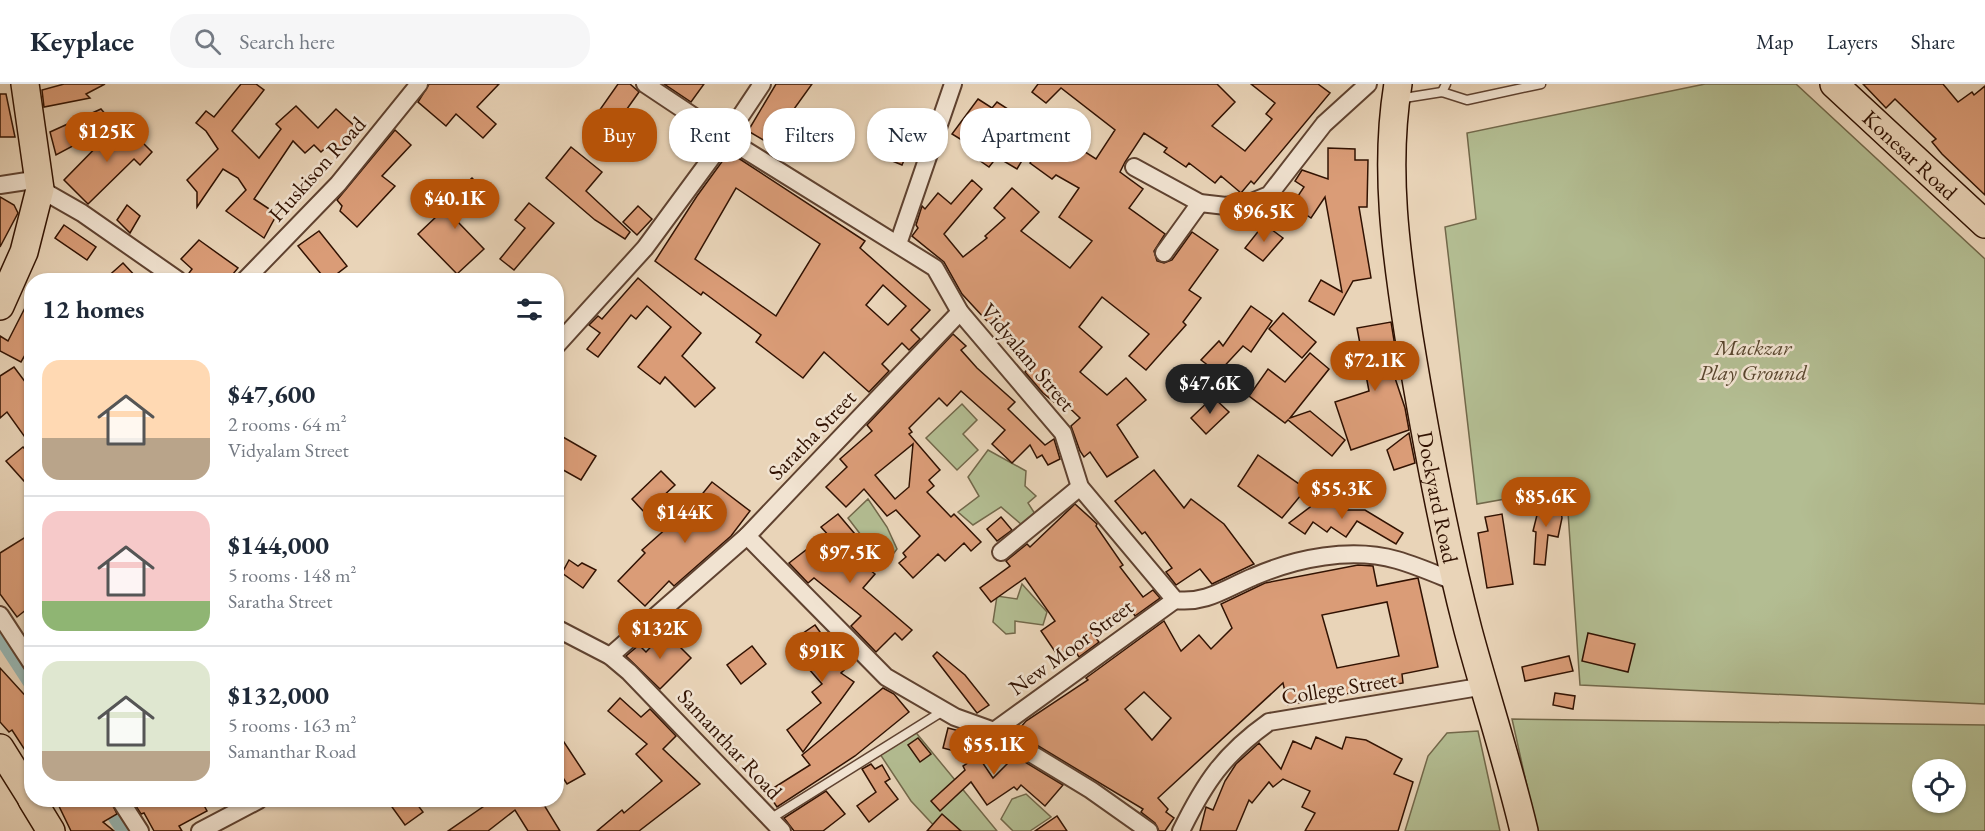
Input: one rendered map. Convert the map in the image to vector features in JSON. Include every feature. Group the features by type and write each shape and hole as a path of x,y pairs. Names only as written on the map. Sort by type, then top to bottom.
{"main road":[{"path":"0,306 27,243 40,184 25,84"},
{"name":"Konesar Road","path":"1834,84 1985,225"},
{"name":"Dockyard Road","path":"1396,92 1392,168 1396,243 1416,378 1458,583 1524,831"},
{"path":"0,748 24,786"},
{"path":"37,807 51,831"}],"street":[{"name":"Huskison Road","path":"252,273 338,184 418,84"},
{"name":"Vidyalam Street","path":"645,84 681,108"},
{"path":"746,108 762,84"},
{"path":"898,244 953,84"},
{"path":"1134,167 1200,203 1226,206 1252,202 1269,195 1324,124 1368,84"},
{"name":"Vidyalam Street","path":"751,153 935,268 960,312 1063,433 1080,487 1175,600"},
{"path":"564,337 645,248 708,162"},
{"path":"0,185 40,184 168,273"},
{"path":"1164,253 1200,203"},
{"name":"Saratha Street","path":"610,656 747,536 960,312"},
{"path":"1000,552 1080,487"},
{"path":"747,536 886,678 943,710 994,731 1090,790 1149,831"},
{"path":"1175,600 1191,602 1209,598 1255,576 1330,554 1396,560 1458,583"},
{"name":"New Moor Street","path":"994,731 1175,600"},
{"path":"0,615 24,651"},
{"name":"Samanthar Road","path":"564,632 610,656 651,692 776,825"},
{"name":"College Street","path":"1181,831 1196,800 1222,761 1246,738 1269,722 1485,686"},
{"path":"125,807 140,831"},
{"path":"200,831 246,807"}],"lane":[{"path":"1396,92 1444,88 1467,100 1541,84"},
{"path":"776,825 943,710"}],"green space":[{"name":"Mackzar Play Ground","path":"1705,84 1796,84 1985,259 1985,704 1580,685 1567,498 1562,489 1477,504 1445,227 1476,219 1467,133"},
{"path":"962,404 977,420 963,434 978,450 957,470 926,438"},
{"path":"988,450 1026,471 1025,486 1036,496 1028,503 1037,517 1022,525 1001,507 973,525 958,512 979,496 968,477"},
{"path":"868,499 887,527 897,549 883,568 864,555 855,561 850,553 864,539 848,518"},
{"path":"1022,584 1047,612 1043,625 1015,621 1015,633 1006,634 993,622 997,596 1017,599"},
{"path":"1512,719 1985,725 1985,831 1537,831"},
{"path":"913,729 997,831 939,831 911,801 878,751"},
{"path":"1478,731 1500,831 1405,831 1428,756 1447,733"},
{"path":"1026,794 1051,817 1030,831 1013,831 1001,819 1012,799"}],"building":[{"path":"64,84 105,84 86,94 90,98 44,107 42,90"},
{"path":"241,84 256,84 264,90 232,131 259,158 281,129 276,124 296,106 318,128 336,109 360,131 342,151 332,142 321,152 314,145 305,153 293,141 254,199 277,214 264,238 226,211 246,190 238,178 223,169 197,207 197,192 187,180 218,149 206,131 196,123 206,111 214,117"},
{"path":"429,84 499,84 477,107 496,124 483,138 456,114 446,126 418,102"},
{"path":"618,84 630,84 639,92 628,108 601,108"},
{"path":"664,84 704,84 691,102"},
{"path":"776,84 812,84 795,108 763,108 763,140 751,133 751,126"},
{"path":"1038,84 1217,84 1235,102 1212,126 1245,151 1272,119 1266,114 1275,103 1251,84 1318,84 1330,93 1254,184 1251,181 1241,193 1221,176 1215,183 1189,163 1186,167 1164,152 1167,148 1144,133 1125,162 1120,172 1143,189 1129,208 1165,234 1154,251 1157,261 1164,263 1172,260 1192,232 1218,250 1189,290 1201,298 1183,322 1186,325 1146,370 1129,356 1149,334 1102,297 1079,327 1102,347 1080,372 1107,395 1126,378 1146,400 1117,425 1138,457 1107,477 1090,452 1084,457 1080,451 1071,426 1080,418 1058,397 1054,402 1043,393 1025,372 1034,362 986,320 962,294 944,262 912,236 918,228 916,225 922,206 925,209 938,193 951,204 972,180 982,189 944,234 963,257 987,238 985,236 1005,218 994,208 1012,188 1039,212 1021,231 1070,268 1092,241 1059,217 1079,188 1056,175 1052,179 1030,163 1091,162 1091,156 1096,159 1115,130 1091,111 1091,108 1087,108 1061,88 1046,103 1032,92"},
{"path":"1863,84 1943,84 1958,102 1972,92 1974,95 1985,86 1985,195 1942,154 1932,142 1936,139 1895,99 1886,108"},
{"path":"0,94 6,94 15,137 0,137"},
{"path":"978,99 992,108 971,108"},
{"path":"997,102 1006,108 992,108"},
{"path":"101,109 114,124 56,155 50,132"},
{"path":"960,123 960,139 952,134"},
{"path":"117,126 121,131 126,126 152,152 140,165 134,159 88,204 64,180"},
{"path":"395,130 411,145 382,176 395,186 357,227 340,211 342,206 337,200"},
{"path":"571,147 582,156 582,162 590,162 602,172 586,191 630,232 625,239 595,220 546,178"},
{"path":"1328,148 1355,149 1355,160 1368,160 1367,207 1359,207 1371,278 1353,281 1334,315 1309,301 1321,280 1342,292 1325,197 1311,218 1292,205 1304,187 1295,181 1302,170 1328,179"},
{"path":"722,162 744,162 865,241 860,248 930,310 911,330 920,339 909,350 902,343 882,364 889,371 869,392 824,352 803,378 756,342 761,335 703,292 701,295 655,261","holes":["736,188 820,244 776,316 695,259","883,285 906,306 888,325 866,305"]},
{"path":"982,162 993,162 989,167"},
{"path":"1005,162 1021,162 1017,169"},
{"path":"472,178 486,192 457,221 484,249 458,273 418,234 457,197 454,194"},
{"path":"0,197 14,205 18,213 0,247"},
{"path":"529,203 554,223 514,270 500,259 525,228 515,220"},
{"path":"127,205 140,216 130,233 117,220"},
{"path":"638,206 652,219 637,235 623,222"},
{"path":"1264,224 1283,238 1263,261 1245,248"},
{"path":"64,225 96,247 87,260 55,238"},
{"path":"319,231 347,266 338,273 320,273 298,246"},
{"path":"199,240 238,268 234,273 189,273 192,269 181,259"},
{"path":"123,263 132,273 112,273"},
{"path":"638,278 701,333 682,356 715,388 695,407 665,377 660,384 638,367 671,327 647,306 636,319 631,315 598,357 587,349 600,333 589,325 598,316 602,319"},
{"path":"1251,306 1272,321 1251,352 1243,346 1218,373 1201,360 1219,341 1223,346"},
{"path":"24,310 24,357 21,362 0,351 0,336 8,341"},
{"path":"1283,313 1316,342 1302,358 1269,329"},
{"path":"1391,322 1398,365 1391,366 1405,408 1409,430 1351,450 1335,402 1369,391 1357,328"},
{"path":"953,334 966,346 961,350 977,368 1015,402 1008,409 1045,445 1054,439 1060,459 1048,465 1042,455 1037,458 1030,445 1012,463 992,444 1005,430 961,391 947,406 939,398 909,428 912,432 909,434 940,470 929,480 934,486 927,492 951,517 954,514 981,542 971,551 964,543 945,561 938,554 913,578 899,563 906,557 903,553 920,536 896,510 887,516 864,489 846,507 826,487 847,467 840,459 872,431 867,425","holes":["913,444 909,487 895,499 875,475"]},
{"path":"1310,353 1329,369 1290,418 1310,411 1345,440 1332,456 1288,420 1285,423 1249,396 1268,369 1285,382"},
{"path":"14,367 24,380 24,436 7,412 0,418 0,376"},
{"path":"1213,397 1229,412 1206,434 1191,418"},
{"path":"1409,433 1415,463 1394,470 1387,450"},
{"path":"564,438 596,456 581,480 564,470"},
{"path":"24,448 24,481 6,461"},
{"path":"1258,455 1306,489 1282,518 1238,486"},
{"path":"1154,470 1184,508 1191,499 1224,524 1254,564 1212,584 1200,569 1176,585 1166,572 1172,568 1145,532 1142,534 1115,501"},
{"path":"661,471 675,485 645,513 632,499"},
{"path":"712,482 750,511 731,536 674,586 669,581 645,606 618,581 645,553 642,550 695,503"},
{"path":"1326,495 1346,510 1365,510 1403,533 1396,544 1357,521 1346,537 1331,527 1327,532 1313,522 1305,534 1289,523"},
{"path":"1559,499 1562,518 1558,537 1548,535 1545,565 1534,564 1536,532 1533,531 1540,503"},
{"path":"1075,504 1097,524 1096,526 1123,565 1120,567 1143,597 1153,590 1160,598 1135,616 1127,603 1091,632 1099,642 1079,657 1072,646 1058,656 1041,631 1055,621 1025,578 991,602 980,588 1010,566 1006,561 1027,544 1030,547"},
{"path":"838,514 860,540 846,551 875,574 863,588 912,630 902,640 895,633 876,652 851,626 861,616 814,578 808,583 789,563 806,550 809,553 831,538 821,527"},
{"path":"1502,514 1513,584 1487,588 1478,533 1488,531 1485,517"},
{"path":"1001,517 1012,530 997,541 987,529"},
{"path":"24,538 24,611 17,617 0,594 0,553"},
{"path":"569,560 578,566 582,563 596,570 583,588 564,574"},
{"path":"1358,565 1373,566 1377,586 1418,578 1438,667 1402,674 1403,683 1288,705 1283,683 1158,798 1168,809 1166,812 1174,818 1165,831 1159,831 1155,823 1141,812 1143,809 1030,741 1033,738 1020,728 1026,721 1088,680 1086,678 1164,621 1181,651 1199,635 1211,649 1232,628 1221,604 1265,583","holes":["1387,602 1399,656 1337,668 1322,615","1144,692 1171,718 1152,740 1125,709"]},
{"path":"815,625 825,639 828,637 834,644 836,641 855,660 841,673 854,682 803,752 787,730 821,703 812,692 822,684 801,660 811,651 799,636"},
{"path":"665,632 691,658 660,689 626,656 639,645 646,652"},
{"path":"1588,633 1635,644 1628,672 1582,661"},
{"path":"752,646 766,664 741,684 727,665"},
{"path":"937,652 965,675 989,705 977,713 933,656"},
{"path":"1569,656 1573,671 1525,681 1522,667"},
{"path":"0,668 24,694 24,749 12,730 9,732 0,722"},
{"path":"883,688 894,694 909,712 855,756 777,807 767,792 810,765 802,755"},
{"path":"1555,693 1575,696 1573,709 1553,705"},
{"path":"620,698 641,717 650,709 676,736 663,749 700,784 639,831 597,831 622,810 624,813 662,781 636,754 647,744 608,711"},
{"path":"948,728 971,734 969,743 993,778 1015,756 1063,785 1045,806 1021,785 1017,790 1014,787 987,805 971,782 940,811 931,801 965,770 963,766 977,757 943,748"},
{"path":"1316,737 1342,749 1346,737 1366,740 1402,759 1394,774 1413,782 1398,831 1305,831 1315,813 1302,807 1310,791 1283,779 1273,787 1269,782 1252,803 1249,800 1236,831 1200,831 1206,807 1213,810 1225,781 1236,764 1259,743 1281,769 1293,741 1311,749"},
{"path":"918,738 931,754 920,762 908,745"},
{"path":"564,742 585,774 567,784 564,779"},
{"path":"871,764 875,769 882,765 890,779 885,782 898,799 869,822 857,806 876,792 862,769"},
{"path":"826,791 845,814 823,831 794,831 784,818"},
{"path":"59,807 114,807 117,814 103,822 114,831 71,831"},
{"path":"136,807 205,807 207,811 179,826 182,831 154,831 144,813 141,814"},
{"path":"392,807 419,807 423,812 405,825"},
{"path":"483,807 545,807 560,831 528,831 515,810 488,831 448,831"},
{"path":"942,814 961,831 927,831"},
{"path":"1057,816 1067,831 1035,831"}],"waterway":[{"path":"0,633 24,670"},
{"path":"111,807 126,831"}]}
